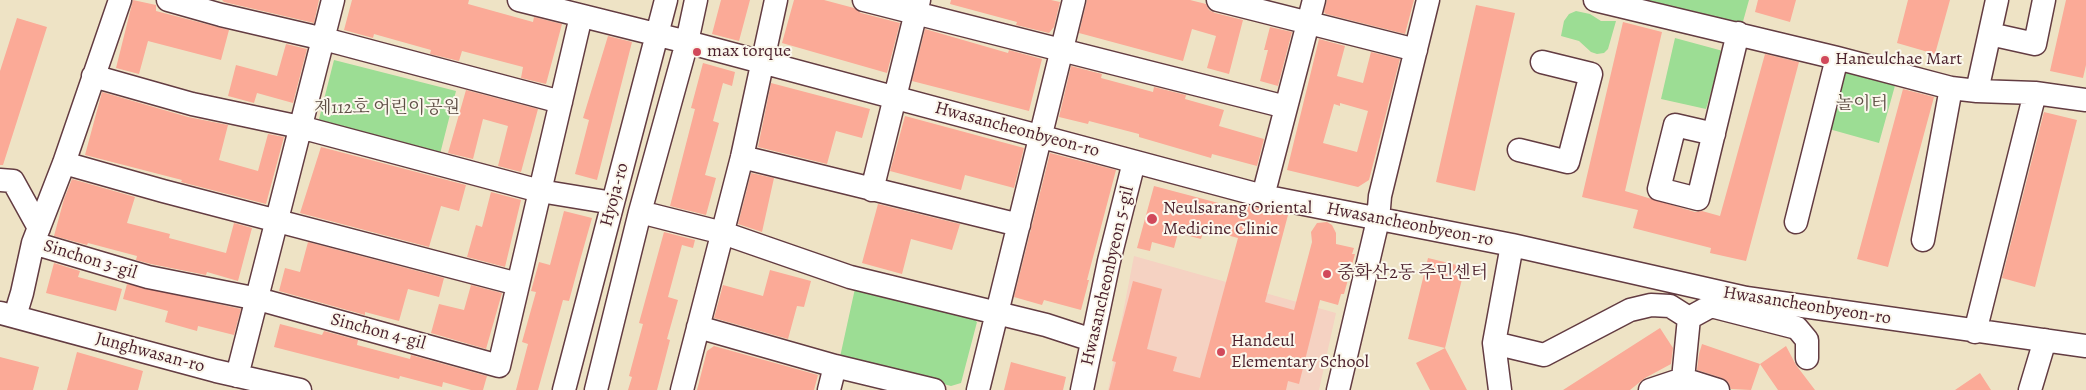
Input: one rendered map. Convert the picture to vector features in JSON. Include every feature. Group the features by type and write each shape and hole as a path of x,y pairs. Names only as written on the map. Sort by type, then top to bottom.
{"street":[{"name":"Sinchon 3-gil","path":"7,314 22,293 36,235 64,163 120,0"},
{"path":"168,0 561,102"},
{"path":"221,379 258,299 333,0"},
{"path":"519,0 658,34"},
{"name":"Hyoja-ro","path":"564,390 666,0"},
{"name":"Hyoja-ro","path":"596,390 640,212 687,42 696,0"},
{"path":"682,390 742,157 776,0"},
{"path":"864,0 918,7 1061,50 1286,107"},
{"path":"978,390 1074,0"},
{"path":"1218,0 1416,50"},
{"path":"1262,196 1314,0"},
{"path":"1338,390 1378,220 1380,196 1428,0"},
{"path":"1595,0 1738,33 1951,88 1977,91 2034,92 2086,100"},
{"path":"1977,91 1997,0"},
{"path":"1990,34 2035,44 2044,0"},
{"path":"872,190 918,7"},
{"path":"64,163 162,191 518,284 581,16"},
{"path":"1714,134 1738,33"},
{"name":"Hwasancheonbyeon-ro","path":"658,34 1262,196 1512,245 1746,298 1975,332 2086,346"},
{"path":"1796,222 1838,58"},
{"path":"1519,150 1568,162 1580,118 1591,74 1542,62"},
{"path":"93,76 192,104 300,127 540,191 613,203"},
{"path":"1923,240 1951,88"},
{"path":"1975,332 2034,92"},
{"path":"742,157 1019,225"},
{"name":"Hwasancheonbyeon 5-gil","path":"1082,390 1134,162"},
{"path":"0,180 13,181 36,235"},
{"path":"640,212 723,233 850,277 1046,325 1092,340"},
{"name":"Sinchon 3-gil","path":"36,235 148,277"},
{"path":"1500,390 1494,343 1512,245"},
{"name":"Sinchon 4-gil","path":"148,277 258,299 499,366 518,284"},
{"path":"1494,343 1544,355 1630,310 1651,305 1670,306 1689,318"},
{"path":"1689,318 1710,306 1797,328 1807,340 1807,358"},
{"name":"Junghwasan-ro","path":"7,314 221,379 300,390"},
{"path":"1682,379 1689,318"},
{"path":"698,327 835,366 934,390"},
{"path":"2030,390 2045,340"},
{"path":"829,390 835,366"},
{"path":"1650,390 1682,379 1718,390"}],"shaded area":[{"name":"Handeul Elementary School","path":"1134,256 1336,313 1319,390 1108,390"}],"green space":[{"path":"1616,0 1749,0 1742,25"},
{"path":"1576,11 1590,14 1601,21 1616,21 1608,49 1604,53 1597,54 1591,52 1579,41 1561,36 1564,21 1569,14"},
{"path":"1675,38 1723,51 1706,109 1661,99"},
{"name":"제112호 어린이공원","path":"334,60 456,91 439,158 317,127"},
{"name":"놀이터","path":"1845,70 1896,82 1879,143 1829,129"},
{"path":"856,284 963,310 977,322 961,383 951,386 840,357"}],"building":[{"path":"133,0 156,5 156,11 229,30 221,60 148,41 139,74 116,68"},
{"path":"222,0 319,0 314,23"},
{"path":"352,0 469,0 468,4 533,22 534,17 562,24 546,84 521,78 523,67 462,51 459,61 430,54 431,50 374,34 373,38 344,30"},
{"path":"721,0 750,0 739,41 712,34"},
{"path":"794,0 824,0 854,8 861,13 900,23 887,73 782,43"},
{"path":"951,0 1051,0 1060,2 1054,27 1049,33 1016,25 1017,22 950,4"},
{"path":"1087,0 1190,0 1206,4 1209,10 1215,13 1243,20 1229,74 1207,68 1216,36 1192,29 1183,61 1079,33"},
{"path":"1327,0 1414,0 1405,34 1326,14 1324,12"},
{"path":"1758,0 1796,0 1790,22 1755,12"},
{"path":"1908,0 1950,0 1935,54 1897,43"},
{"path":"2066,0 2086,0 2086,65 2083,78 2050,71"},
{"path":"1476,5 1515,13 1475,191 1436,182"},
{"path":"17,18 47,27 3,165 0,165 0,71"},
{"path":"1623,22 1662,32 1625,191 1695,212 1702,211 1720,216 1765,54 1799,62 1746,261 1710,253 1711,248 1633,228 1638,210 1582,197"},
{"path":"1270,27 1292,32 1278,86 1260,81 1268,50 1264,50"},
{"path":"925,29 1008,53 1009,50 1042,59 1029,111 912,81"},
{"path":"608,36 632,42 597,180 575,174 589,120 583,118"},
{"path":"1319,39 1345,46 1337,76 1363,83 1371,52 1400,59 1369,180 1358,187 1287,170","holes":["1340,103 1368,111 1357,152 1323,143 1334,104 1340,106"]},
{"path":"286,44 307,49 293,103 257,93 254,103 228,96 236,65 277,76"},
{"path":"703,63 735,72 732,86 723,83 713,121 719,123 705,175 716,178 706,215 670,206 695,109 691,108"},
{"path":"1071,66 1102,74 1101,78 1153,92 1154,87 1186,95 1185,99 1224,110 1219,126 1264,139 1257,166 1212,154 1211,158 1139,137 1139,134 1089,121 1088,124 1059,117"},
{"path":"771,83 870,109 862,138 836,131 827,164 758,147"},
{"path":"1903,89 1934,97 1888,267 1857,259"},
{"path":"466,90 538,109 521,172 498,166 508,126 483,119 473,159 448,153"},
{"path":"102,92 188,117 228,125 219,160 258,171 268,134 284,137 266,204 85,155"},
{"path":"2044,112 2077,120 2035,287 2002,278"},
{"path":"905,116 1024,148 1014,188 965,175 961,190 890,171"},
{"path":"321,147 466,185 459,211 441,206 429,247 300,213"},
{"path":"1050,153 1116,170 1081,310 1044,300 1042,305 1014,297"},
{"path":"751,173 774,178 762,232 738,224"},
{"path":"72,179 135,197 127,223 170,234 169,238 226,253 234,223 252,228 238,281 207,272 206,275 151,264 136,260 137,256 54,236 64,199"},
{"path":"1154,186 1245,210 1246,205 1288,215 1265,302 1294,310 1312,242 1311,232 1317,223 1327,222 1332,225 1336,233 1336,244 1354,248 1352,254 1355,254 1344,294 1341,294 1338,305 1320,300 1299,384 1288,381 1286,390 1109,390 1116,362 1112,361 1133,281 1162,289 1147,349 1177,357 1173,371 1200,378 1238,238 1204,229 1201,239 1178,233 1174,248 1152,242 1150,251 1137,248"},
{"path":"491,192 521,200 505,267 467,257 476,225 482,227"},
{"path":"878,204 960,224 952,250 911,239 902,274 862,263"},
{"path":"564,211 592,218 569,301 563,300 538,390 516,390 528,344 522,342 536,292 531,291 539,262 550,265"},
{"path":"664,232 695,240 693,248 682,245 668,297 678,300 667,339 670,340 657,390 628,390 632,377 629,376 643,324 639,323"},
{"path":"308,242 444,278 439,297 408,289 399,321 365,312 365,315 279,291 285,268 300,272"},
{"path":"1428,258 1465,267 1445,348 1408,339"},
{"path":"54,263 80,271 78,277 122,289 116,311 46,293"},
{"path":"770,270 811,281 804,307 797,306 788,339 714,318 723,285 763,296"},
{"path":"127,284 241,309 234,335 198,326 197,331 165,322 168,311 123,299"},
{"path":"471,285 502,293 486,349 431,333 439,304 464,310"},
{"path":"280,324 322,335 324,331 358,340 357,345 410,359 411,355 487,376 483,390 471,390 443,382 442,387 400,376 399,379 274,347"},
{"path":"1660,328 1673,348 1671,364 1645,378 1630,390 1563,390"},
{"path":"1702,344 1760,364 1751,390 1731,389 1728,382 1722,378 1697,370"},
{"path":"714,346 818,375 814,390 697,390 707,351"},
{"path":"1786,346 1796,365 1815,390 1778,390 1760,364"},
{"path":"1445,348 1467,390 1430,390 1416,363"},
{"path":"77,352 143,371 138,390 67,390"},
{"path":"0,357 39,367 33,390 0,390"},
{"path":"1011,362 1066,377 1063,390 1004,390"},
{"path":"1980,373 1991,390 1955,390"}],"place":[{"name":"max torque","path":"697,52"},
{"name":"Haneulchae Mart","path":"1825,60"},
{"name":"Neulsarang Oriental Medicine Clinic","path":"1152,219"},
{"name":"중화산2동 주민센터","path":"1327,274"},
{"name":"Handeul Elementary School","path":"1221,352"}]}
